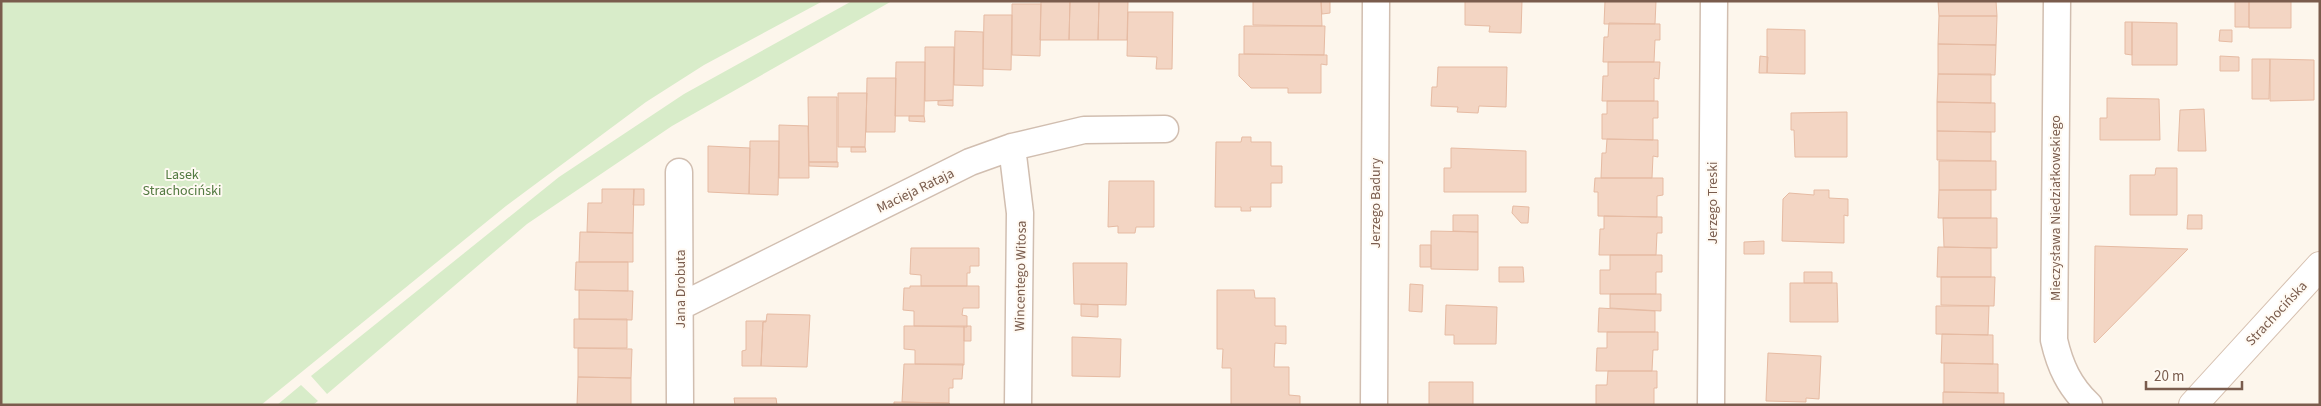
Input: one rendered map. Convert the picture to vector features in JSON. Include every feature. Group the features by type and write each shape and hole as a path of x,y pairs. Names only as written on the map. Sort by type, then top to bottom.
{"main road":[{"name":"Strachocińska","path":"2193,405 2320,266"}],"street":[{"name":"Jerzego Badury","path":"1374,405 1376,1"},
{"name":"Jerzego Treski","path":"1711,405 1714,1"},
{"name":"Mieczysława Niedziałkowskiego","path":"2056,1 2054,340 2061,368 2078,394 2089,405"},
{"name":"Macieja Rataja","path":"681,306 970,162 1012,147 1084,130 1165,129"},
{"name":"Wincentego Witosa","path":"1012,147 1020,213 1018,405"},
{"name":"Jana Drobuta","path":"679,172 680,405"}],"green space":[{"name":"Lasek Strachociński","path":"1,1 823,1 704,65 646,102 506,206 261,405 1,405"},
{"path":"852,1 892,1 672,126 527,224 327,394 311,376 559,177 684,94"},
{"path":"301,385 318,401 313,405 277,405"}],"building":[{"path":"1041,1 1070,1 1069,40 1040,40"},
{"path":"1070,1 1099,1 1098,40 1069,40"},
{"path":"1099,1 1128,1 1127,40 1098,40"},
{"path":"1253,1 1321,1 1322,26 1253,25"},
{"path":"1321,1 1330,1 1330,13 1322,14"},
{"path":"1465,1 1522,1 1521,33 1489,32 1490,26 1465,25"},
{"path":"1605,1 1656,1 1655,24 1604,24"},
{"path":"1938,1 1996,1 1997,16 1939,16"},
{"path":"2235,1 2249,1 2249,27 2235,27"},
{"path":"2249,1 2291,1 2291,28 2249,28"},
{"path":"1012,4 1041,4 1040,56 1012,55"},
{"path":"1128,12 1173,12 1172,69 1156,69 1157,57 1127,56"},
{"path":"984,15 1012,15 1011,70 983,69"},
{"path":"1939,16 1997,16 1996,45 1938,44"},
{"path":"2125,22 2132,22 2132,55 2125,54"},
{"path":"2132,22 2177,23 2177,65 2132,65"},
{"path":"1609,23 1660,24 1660,40 1655,40 1654,62 1603,62 1604,37 1608,37"},
{"path":"1244,26 1325,26 1324,55 1244,54"},
{"path":"1767,29 1805,30 1805,74 1767,73"},
{"path":"2220,30 2232,30 2232,42 2219,41"},
{"path":"955,31 983,32 983,86 954,85"},
{"path":"1938,44 1996,45 1995,75 1938,74"},
{"path":"925,47 954,47 953,100 925,101"},
{"path":"1239,54 1327,55 1327,65 1321,64 1321,93 1288,93 1288,88 1251,88 1239,76"},
{"path":"1760,56 1768,57 1767,73 1759,73"},
{"path":"2220,56 2239,57 2239,71 2220,71"},
{"path":"2252,59 2270,59 2269,99 2252,99"},
{"path":"2270,59 2314,60 2314,100 2270,101"},
{"path":"896,62 925,62 924,116 895,116"},
{"path":"1608,62 1660,62 1659,79 1654,78 1654,101 1602,101 1603,76 1608,76"},
{"path":"1438,67 1507,67 1506,107 1479,106 1478,113 1457,112 1458,107 1431,106 1432,87 1437,87"},
{"path":"1938,74 1991,74 1991,103 1937,102"},
{"path":"867,78 896,78 895,132 866,132"},
{"path":"838,93 867,93 865,147 838,147"},
{"path":"808,97 837,97 837,162 809,162"},
{"path":"2107,98 2159,99 2160,140 2100,140 2100,118 2107,118"},
{"path":"953,100 953,106 938,105 938,101"},
{"path":"1607,101 1658,101 1658,118 1653,118 1653,140 1602,139 1602,114 1607,114"},
{"path":"1937,102 1995,103 1995,132 1937,131"},
{"path":"2204,109 2206,151 2178,151 2180,110"},
{"path":"1847,112 1847,157 1795,157 1794,130 1791,130 1791,113"},
{"path":"909,116 924,116 925,122 909,121"},
{"path":"779,125 808,126 809,178 779,178"},
{"path":"1937,131 1991,132 1991,161 1937,160"},
{"path":"1242,137 1251,137 1251,142 1271,142 1271,166 1282,166 1282,183 1271,183 1271,207 1250,207 1251,211 1241,211 1241,207 1215,207 1216,142 1241,142"},
{"path":"1607,139 1658,140 1658,157 1653,156 1652,178 1601,178 1602,153 1606,153"},
{"path":"750,141 779,141 778,195 749,194"},
{"path":"708,146 750,148 749,194 708,192"},
{"path":"851,147 865,147 866,152 851,152"},
{"path":"1451,148 1526,151 1526,192 1444,192 1444,168 1451,168"},
{"path":"1939,161 1996,161 1996,190 1939,190"},
{"path":"809,162 838,162 838,167 809,166"},
{"path":"2156,168 2177,168 2177,215 2130,215 2130,175 2155,175"},
{"path":"1595,178 1663,178 1663,195 1657,196 1657,217 1598,216 1598,192 1594,192"},
{"path":"1109,181 1154,181 1154,227 1136,227 1135,233 1118,233 1118,226 1108,227"},
{"path":"602,189 634,189 633,233 587,232 588,203 602,203"},
{"path":"634,189 644,189 644,205 633,205"},
{"path":"1814,190 1829,190 1829,198 1848,199 1848,216 1844,215 1844,243 1782,241 1783,199 1789,193 1814,195"},
{"path":"1939,190 1991,190 1991,218 1938,218"},
{"path":"1513,206 1529,207 1528,223 1521,223 1512,213"},
{"path":"1453,215 1478,215 1478,232 1453,231"},
{"path":"2188,215 2202,215 2202,229 2187,229"},
{"path":"1604,216 1662,217 1662,233 1657,233 1656,255 1599,255 1600,229 1604,229"},
{"path":"1943,218 1997,218 1997,248 1944,247"},
{"path":"1431,231 1478,232 1478,270 1431,269"},
{"path":"580,232 633,233 633,262 579,262"},
{"path":"1764,241 1764,254 1744,254 1744,242"},
{"path":"1420,245 1431,245 1431,267 1420,267"},
{"path":"2095,246 2188,249 2095,343 2094,342"},
{"path":"1938,247 1991,248 1991,277 1937,277"},
{"path":"911,248 979,248 979,266 970,266 970,273 967,273 967,286 921,286 921,275 910,274"},
{"path":"1610,255 1662,255 1662,272 1656,272 1656,294 1600,294 1600,270 1610,270"},
{"path":"576,262 628,262 628,291 575,290"},
{"path":"1073,263 1127,263 1126,305 1074,304"},
{"path":"1499,267 1523,267 1524,282 1499,282"},
{"path":"1804,272 1832,272 1832,283 1804,283"},
{"path":"1941,277 1995,277 1994,306 1941,305"},
{"path":"1790,283 1837,283 1838,322 1790,322"},
{"path":"1410,284 1423,285 1422,312 1409,311"},
{"path":"910,286 979,286 979,308 963,308 962,315 967,316 967,327 914,326 914,311 903,310 904,288 910,288"},
{"path":"579,290 633,291 632,320 579,319"},
{"path":"1217,290 1254,290 1255,298 1275,298 1275,326 1286,326 1286,344 1275,343 1274,367 1289,367 1289,395 1300,396 1300,405 1231,405 1231,368 1222,368 1223,349 1217,349"},
{"path":"1610,294 1661,294 1661,311 1610,308"},
{"path":"1081,304 1098,305 1098,317 1081,316"},
{"path":"1446,305 1497,307 1496,344 1454,344 1454,335 1445,335"},
{"path":"1936,306 1989,306 1988,335 1936,334"},
{"path":"1599,308 1655,311 1655,332 1598,332"},
{"path":"767,314 810,315 807,367 761,366 763,322 766,322"},
{"path":"574,319 627,319 627,348 574,348"},
{"path":"746,321 766,321 763,322 761,366 742,366 742,351 746,350"},
{"path":"904,326 964,326 964,365 915,364 915,350 904,349"},
{"path":"964,326 971,326 971,341 964,341"},
{"path":"1607,332 1658,332 1658,350 1653,350 1652,371 1596,371 1597,348 1607,348"},
{"path":"1942,334 1993,335 1993,364 1941,363"},
{"path":"1072,337 1121,339 1120,377 1072,376"},
{"path":"578,348 632,349 631,378 578,377"},
{"path":"1768,353 1821,356 1819,399 1806,398 1806,402 1766,401"},
{"path":"1944,363 1998,364 1998,393 1944,392"},
{"path":"904,364 963,364 962,379 953,379 953,388 949,388 949,403 902,402"},
{"path":"1608,371 1657,371 1654,405 1596,405 1596,385 1607,385"},
{"path":"578,377 631,378 631,405 577,405"},
{"path":"1429,382 1473,382 1473,405 1429,405"},
{"path":"1943,392 2004,393 2004,405 1943,405"},
{"path":"734,398 776,398 777,405 735,405"},
{"path":"894,402 949,403 951,405 894,405"}]}
